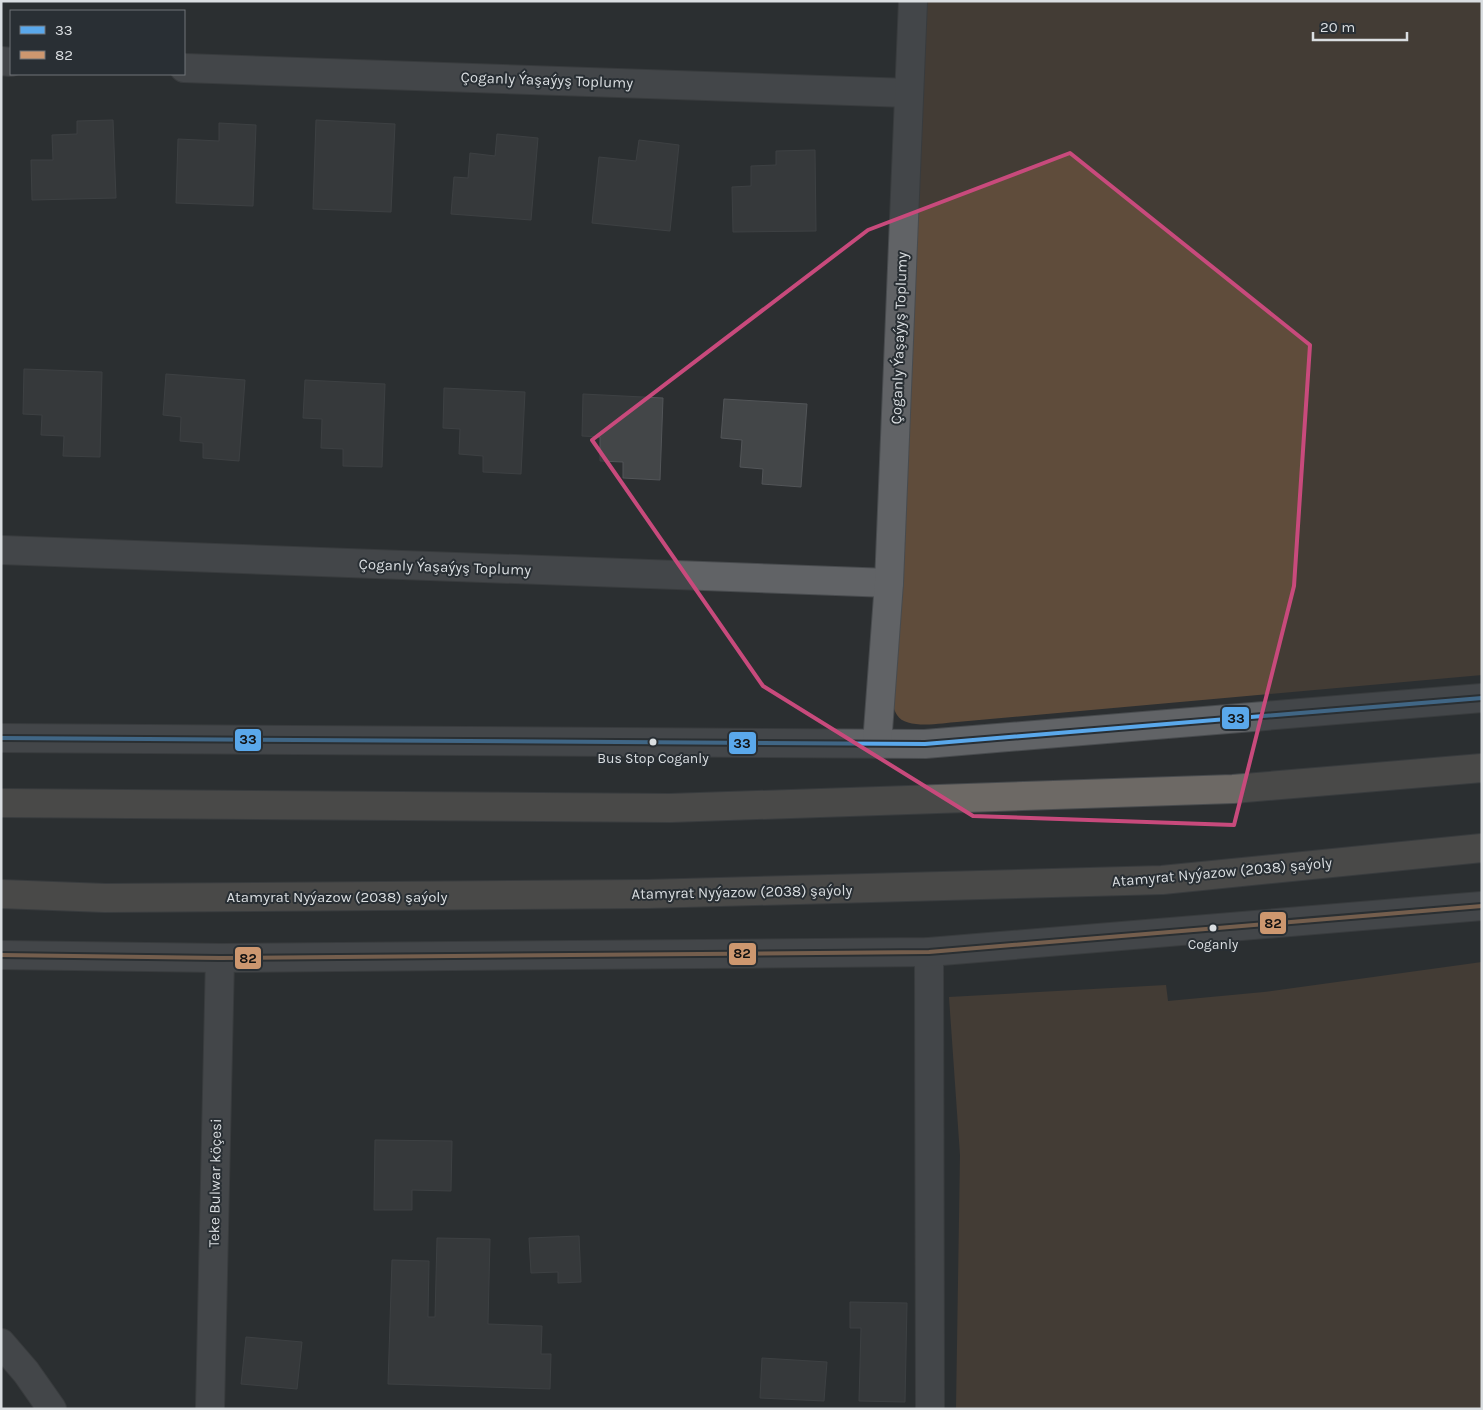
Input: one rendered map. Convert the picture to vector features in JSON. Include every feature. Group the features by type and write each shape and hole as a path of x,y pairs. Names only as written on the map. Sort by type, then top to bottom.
{"main road":[{"path":"1,803 670,808 1233,789 1482,768"},
{"name":"Atamyrat Nyýazow (2038) şaýoly","path":"1,894 105,898 627,895 1162,880 1482,848"}],"street":[{"name":"Çoganly Ýaşaýyş Toplumy","path":"877,744 889,583 913,1"},
{"name":"Çoganly Ýaşaýyş Toplumy","path":"185,68 910,93"},
{"name":"Çoganly Ýaşaýyş Toplumy","path":"1,550 889,583"},
{"path":"1,738 925,744 1482,698"},
{"path":"1,956 220,958 929,952 1482,906"},
{"path":"929,952 930,1409"},
{"name":"Teke Bulwar köçesi","path":"210,1409 220,958"},
{"path":"1,1343 26,1372 52,1409"}],"highlighted area":[{"path":"1070,153 1310,345 1294,586 1234,825 973,816 763,686 592,440 868,230"}],"shaded area":[{"path":"922,1 1482,1 1482,675 934,724 908,723 897,715 890,693"},
{"path":"1482,962 1482,1409 956,1409 960,1155 949,997 1166,985 1168,1001 1264,992"}],"building":[{"path":"113,120 116,198 32,200 31,160 53,160 52,135 77,134 77,121"},
{"path":"316,120 395,124 391,212 313,209"},
{"path":"219,123 256,125 253,206 176,203 178,139 219,141"},
{"path":"497,134 538,138 531,220 451,214 454,177 468,178 470,153 495,156"},
{"path":"639,140 679,145 670,231 592,223 599,157 636,161"},
{"path":"815,150 816,231 733,232 732,187 751,186 751,166 776,165 776,151"},
{"path":"24,369 102,372 100,457 63,456 64,436 41,435 42,415 23,414"},
{"path":"166,374 245,380 239,461 203,458 203,443 180,441 181,417 163,415"},
{"path":"305,380 385,384 382,467 343,466 343,449 321,448 322,419 303,418"},
{"path":"444,388 525,392 521,474 483,472 483,456 459,454 460,429 443,428"},
{"path":"583,394 663,398 660,480 623,478 623,462 600,461 600,437 582,436"},
{"path":"724,399 807,404 801,487 762,484 763,469 740,467 742,440 721,438"},
{"path":"375,1140 452,1141 451,1191 412,1190 412,1210 374,1210"},
{"path":"579,1236 581,1282 558,1283 558,1272 531,1273 529,1238"},
{"path":"437,1238 490,1239 488,1324 542,1326 541,1354 551,1354 550,1389 388,1384 392,1260 429,1261 428,1317 435,1317"},
{"path":"850,1302 907,1303 905,1402 859,1401 861,1328 850,1328"},
{"path":"246,1337 302,1342 297,1389 241,1384"},
{"path":"762,1358 827,1362 824,1401 760,1398"}],"transit line":[{"name":"33","path":"1,738 925,744 1482,698"},
{"name":"82","path":"1,955 220,958 929,952 1482,906"}],"place":[{"name":"Bus Stop Coganly","path":"653,742"},
{"name":"Coganly","path":"1213,928"}]}
